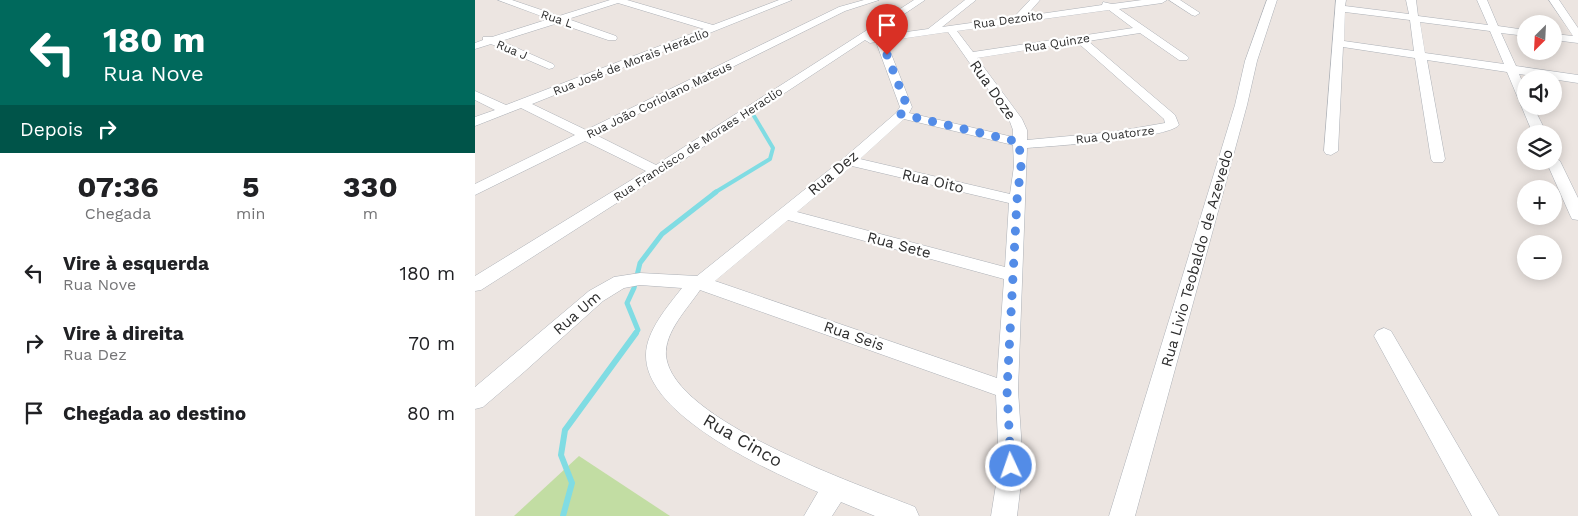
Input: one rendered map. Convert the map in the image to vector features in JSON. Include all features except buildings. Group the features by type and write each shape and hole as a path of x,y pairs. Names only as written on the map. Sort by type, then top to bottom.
{"street":[{"name":"Rua L","path":"503,0 612,38"},
{"path":"475,46 618,0 714,29"},
{"name":"Rua José de Morais Heráclio","path":"475,122 787,0"},
{"name":"Rua Francisco de Moraes Heraclio","path":"475,285 657,171 920,0"},
{"path":"932,31 971,0"},
{"path":"1020,16 1035,0"},
{"name":"Rua Dezoito","path":"855,42 1123,0"},
{"name":"Rua Dezoito","path":"1106,3 1162,0"},
{"path":"1174,0 1195,13"},
{"name":"Rua Livio Teobaldo de Azevedo","path":"1122,516 1241,105 1251,61 1272,0"},
{"path":"1411,0 1437,159"},
{"path":"1482,0 1517,84"},
{"path":"1554,0 1578,36"},
{"path":"882,2 908,8"},
{"name":"Rua João Coriolano Mateus","path":"475,190 586,136 844,4 882,2"},
{"path":"1106,3 1183,58"},
{"path":"1331,151 1341,4 1413,18 1517,32"},
{"name":"Rua Doze","path":"949,28 1015,119 1020,130 1021,166 1017,200 1007,390 1011,466 1004,516"},
{"name":"Rua Quinze","path":"970,56 1143,29"},
{"name":"Rua J","path":"475,35 549,66"},
{"path":"881,38 907,106 901,114 1019,143"},
{"path":"1563,38 1578,40"},
{"name":"Rua Quatorze","path":"1019,143 1113,136 1160,129 1172,125 1169,118 1081,40"},
{"path":"1337,43 1578,79"},
{"path":"475,95 506,110"},
{"path":"523,104 657,171"},
{"name":"Rua Dez","path":"698,283 849,161 901,114"},
{"name":"Rua Oito","path":"849,161 1017,200"},
{"path":"1557,170 1578,215"},
{"name":"Rua Sete","path":"785,214 1013,275"},
{"name":"Rua Um","path":"475,400 517,366 596,296 611,286 635,279 698,283"},
{"name":"Rua Seis","path":"698,283 1007,390"},
{"name":"Rua Cinco","path":"698,283 664,330 657,348 655,357 658,371 664,383 697,414 726,435 762,456 906,516"},
{"path":"1384,336 1486,516"},
{"path":"817,516 836,488"}],"green space":[{"path":"579,456 670,516 514,516"}],"waterway":[{"path":"714,193 770,159 773,148 754,116"},
{"path":"635,334 638,330 627,303 634,288 640,263 662,234 716,192"},
{"path":"563,516 572,483 561,455 565,430 636,333"}],"route":[{"path":"887,55 907,106 901,114 1019,142 1021,166 1017,200 1007,390 1011,466"}]}
